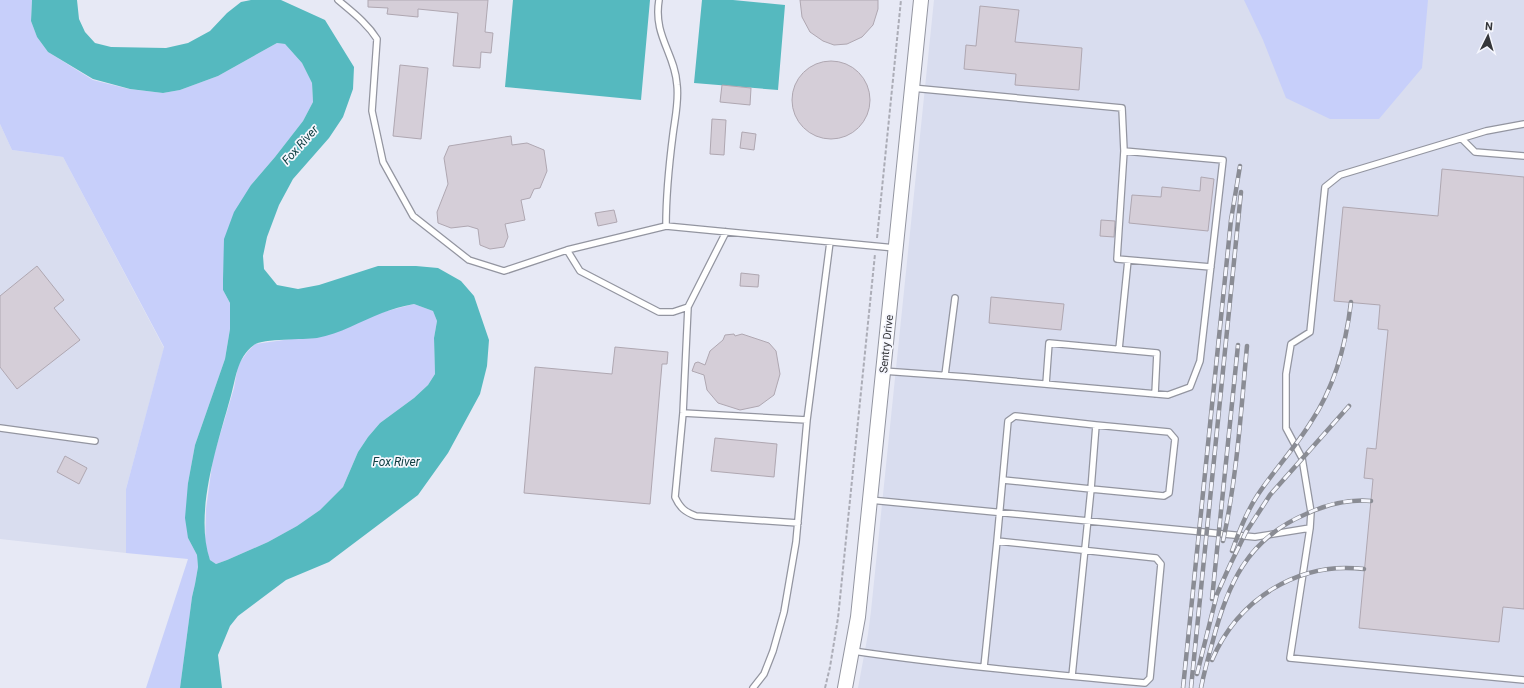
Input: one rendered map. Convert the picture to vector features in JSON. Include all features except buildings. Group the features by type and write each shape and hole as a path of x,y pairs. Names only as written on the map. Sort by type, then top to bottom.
{"street":[{"name":"Sentry Drive","path":"845,688 858,617 921,0"}],"lane":[{"path":"338,0 363,21 377,39 372,111 383,162 413,216 469,260 504,271 567,250 666,226 896,248"},
{"path":"659,0 658,26 661,38 674,67 677,86 666,197 666,226"},
{"path":"912,88 1122,108 1124,151 1117,259 1211,268"},
{"path":"1524,124 1486,132 1340,175 1324,187 1310,332 1291,344 1286,374 1286,428 1302,458 1311,512 1310,528 1290,658 1524,680"},
{"path":"1462,139 1475,152 1524,156"},
{"path":"883,371 945,375 1168,395 1190,387 1200,361 1223,160 1124,151"},
{"path":"726,232 688,307 683,412 675,497 679,506 686,512 696,516 798,523"},
{"path":"753,688 764,674 773,651 784,612 796,542 807,420 830,242"},
{"path":"567,250 580,271 659,312 673,312 688,307"},
{"path":"1119,349 1128,260"},
{"path":"945,375 955,298"},
{"path":"1046,384 1049,343 1119,349 1157,353 1154,394"},
{"path":"683,412 807,420"},
{"path":"984,667 1008,421 1015,416 1169,432 1175,439 1169,493 1164,496 1003,480"},
{"path":"1072,676 1096,425"},
{"path":"0,428 95,441"},
{"path":"870,500 1255,537 1310,528"},
{"path":"852,651 914,660 1145,683 1150,678 1161,564 1156,558 997,541"}],"path":[{"path":"825,688 838,618 901,0"}],"shaded area":[{"path":"0,0 32,0 31,21 37,37 48,52 93,80 129,89 163,93 180,90 218,76 277,43 285,44 302,63 312,83 313,102 303,121 251,185 224,261 223,290 230,303 230,329 225,359 195,445 188,483 188,538 197,555 198,567 192,597 180,688 146,688 188,559 126,553 126,489 164,347 63,157 12,150 0,124"},
{"path":"934,0 1524,0 1524,688 858,688 871,611"},
{"path":"1244,0 1428,0 1422,68 1379,119 1330,119 1286,98 1263,40"},
{"path":"0,124 12,150 63,157 164,348 126,489 126,553 0,539"},
{"path":"414,304 433,311 437,321 434,338 435,374 428,385 414,398 380,423 358,452 343,487 320,510 297,526 268,542 216,564 210,560 205,546 206,509 213,458 234,388 238,365 248,351 255,344 291,339 315,338 383,312"}],"water":[{"name":"Fox River","path":"32,0 77,0 79,19 85,32 95,43 111,47 166,48 188,43 210,31 227,13 241,2 251,0 281,0 325,20 354,67 353,89 343,117 329,138 293,179 279,205 267,237 263,256 264,269 277,285 298,289 319,285 378,266 416,266 438,268 461,281 474,296 489,340 487,366 480,394 448,453 418,495 329,562 286,580 238,616 230,626 218,655 222,688 180,688 192,597 198,567 197,555 188,538 185,518 188,483 195,445 225,359 230,329 230,303 223,290 224,239 234,212 251,185 303,121 313,102 312,83 302,63 285,44 277,43 218,76 180,90 163,93 130,89 93,79 48,52 37,37 31,21","holes":["414,304 433,311 437,321 434,338 435,374 428,385 414,398 380,423 368,437 358,452 343,487 320,510 297,526 268,542 216,564 210,560 206,542 205,522 209,480 219,437 240,363 248,350 254,345 266,341 311,339 326,336 374,316"]},
{"path":"513,0 650,0 641,100 505,87"},
{"path":"702,0 733,0 785,5 778,90 694,83"}],"railway":[{"path":"1183,688 1231,220 1240,166"},
{"path":"1191,688 1241,192"},
{"path":"1232,551 1253,502 1305,432 1327,394 1338,365 1346,334 1351,302"},
{"path":"1212,599 1238,345"},
{"path":"1223,541 1232,493 1247,346"},
{"path":"1197,674 1217,594 1246,532 1270,495 1349,406"},
{"path":"1201,688 1218,622 1225,602 1242,566 1254,551 1286,524 1314,510 1346,502 1371,501"},
{"path":"1212,660 1223,638 1237,619 1254,602 1273,589 1294,578 1316,571 1340,568 1364,569"}]}
